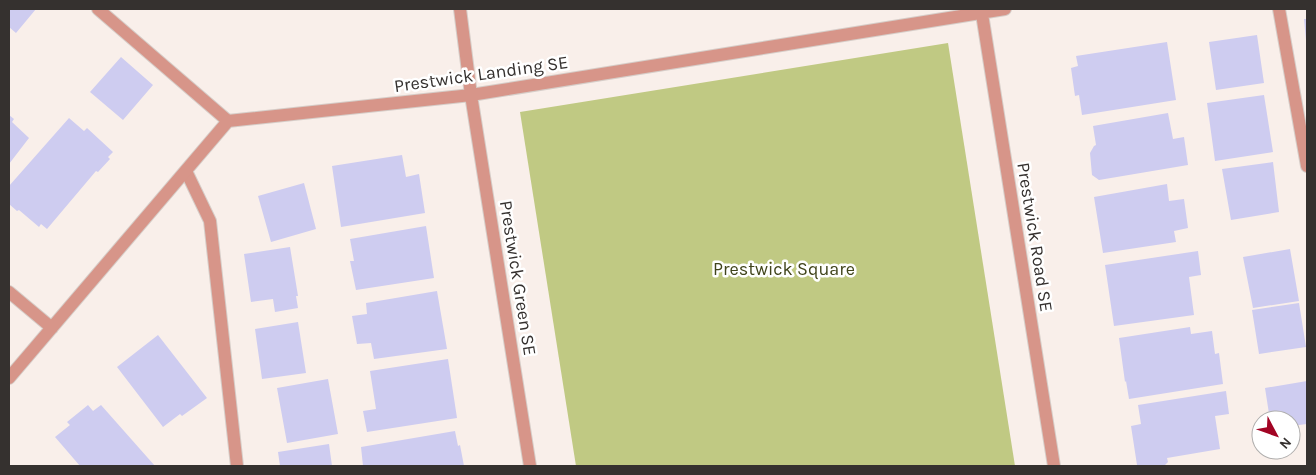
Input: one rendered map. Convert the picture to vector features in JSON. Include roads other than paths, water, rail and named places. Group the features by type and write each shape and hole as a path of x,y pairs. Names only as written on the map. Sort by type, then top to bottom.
{"street":[{"path":"9,378 228,121 98,9"},
{"name":"Prestwick Green SE","path":"460,9 471,95 530,466"},
{"name":"Prestwick Landing SE","path":"228,121 471,95 1005,9"},
{"path":"1279,9 1307,166"},
{"name":"Prestwick Road SE","path":"982,14 1054,466"},
{"path":"186,171 210,221 237,466"},
{"path":"9,292 52,328"}],"park label":[{"name":"Prestwick Square","path":"784,269"}]}
